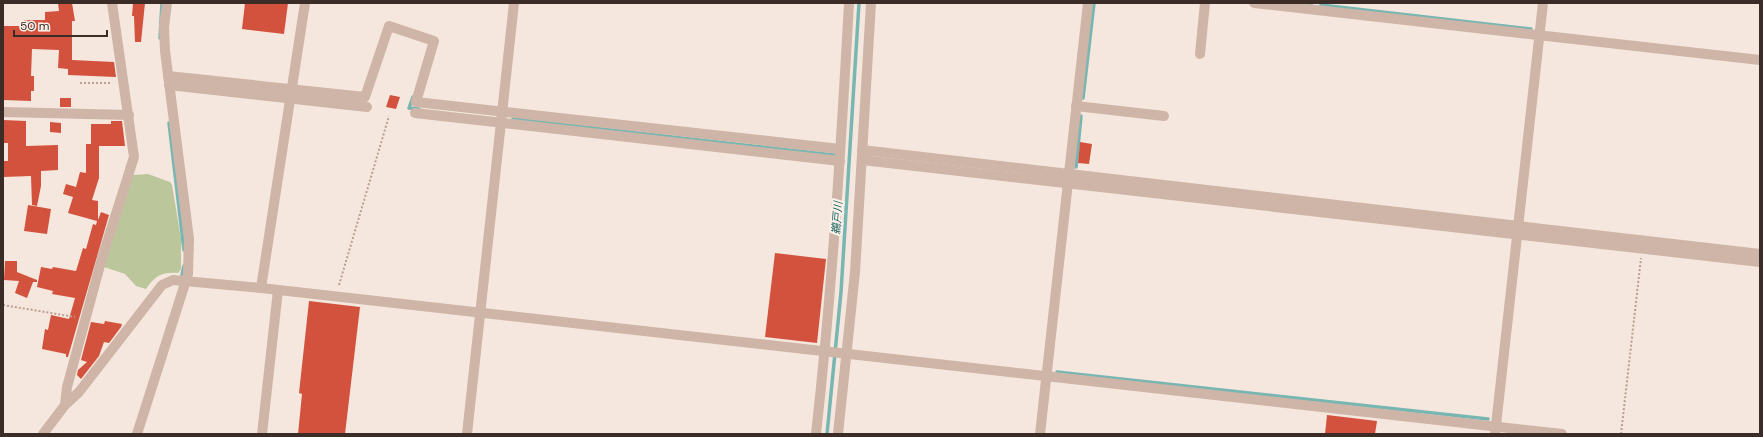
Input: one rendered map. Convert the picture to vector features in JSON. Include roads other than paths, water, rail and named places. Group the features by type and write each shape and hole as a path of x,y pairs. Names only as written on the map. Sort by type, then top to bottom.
{"street":[{"path":"64,405 67,387 102,258 134,157 112,3"},
{"path":"137,434 188,274 189,239 169,80 164,27 166,3"},
{"path":"261,288 305,3"},
{"path":"467,434 514,3"},
{"path":"816,434 827,351 849,3"},
{"path":"838,434 845,353 855,272 871,3"},
{"path":"1040,434 1088,3"},
{"path":"1200,54 1205,3"},
{"path":"1254,3 1316,6 1539,36 1760,60"},
{"path":"1495,430 1543,3"},
{"path":"169,80 292,88 365,97 389,26 434,40 416,102 502,118 840,161"},
{"path":"169,80 290,98 367,107"},
{"path":"1076,106 1164,116"},
{"path":"3,112 129,115"},
{"path":"415,113 502,118 840,150"},
{"path":"862,155 1518,230 1760,254"},
{"path":"1518,230 1642,248 1760,262"},
{"path":"43,434 64,405 79,392 162,285 173,280 261,288 480,314 845,353 1495,430 1562,434"},
{"path":"262,434 278,290"}],"waterway":[{"path":"160,38 162,3"},
{"name":"鵜戸川","path":"827,434 841,292 859,3"},
{"path":"1083,98 1094,3"},
{"path":"1301,3 1311,4"},
{"path":"1321,5 1531,29"},
{"path":"413,97 409,108 419,109"},
{"path":"1076,167 1081,116"},
{"path":"513,119 834,155"},
{"path":"169,123 184,250"},
{"path":"182,275 184,266"},
{"path":"1057,372 1488,419"}]}
